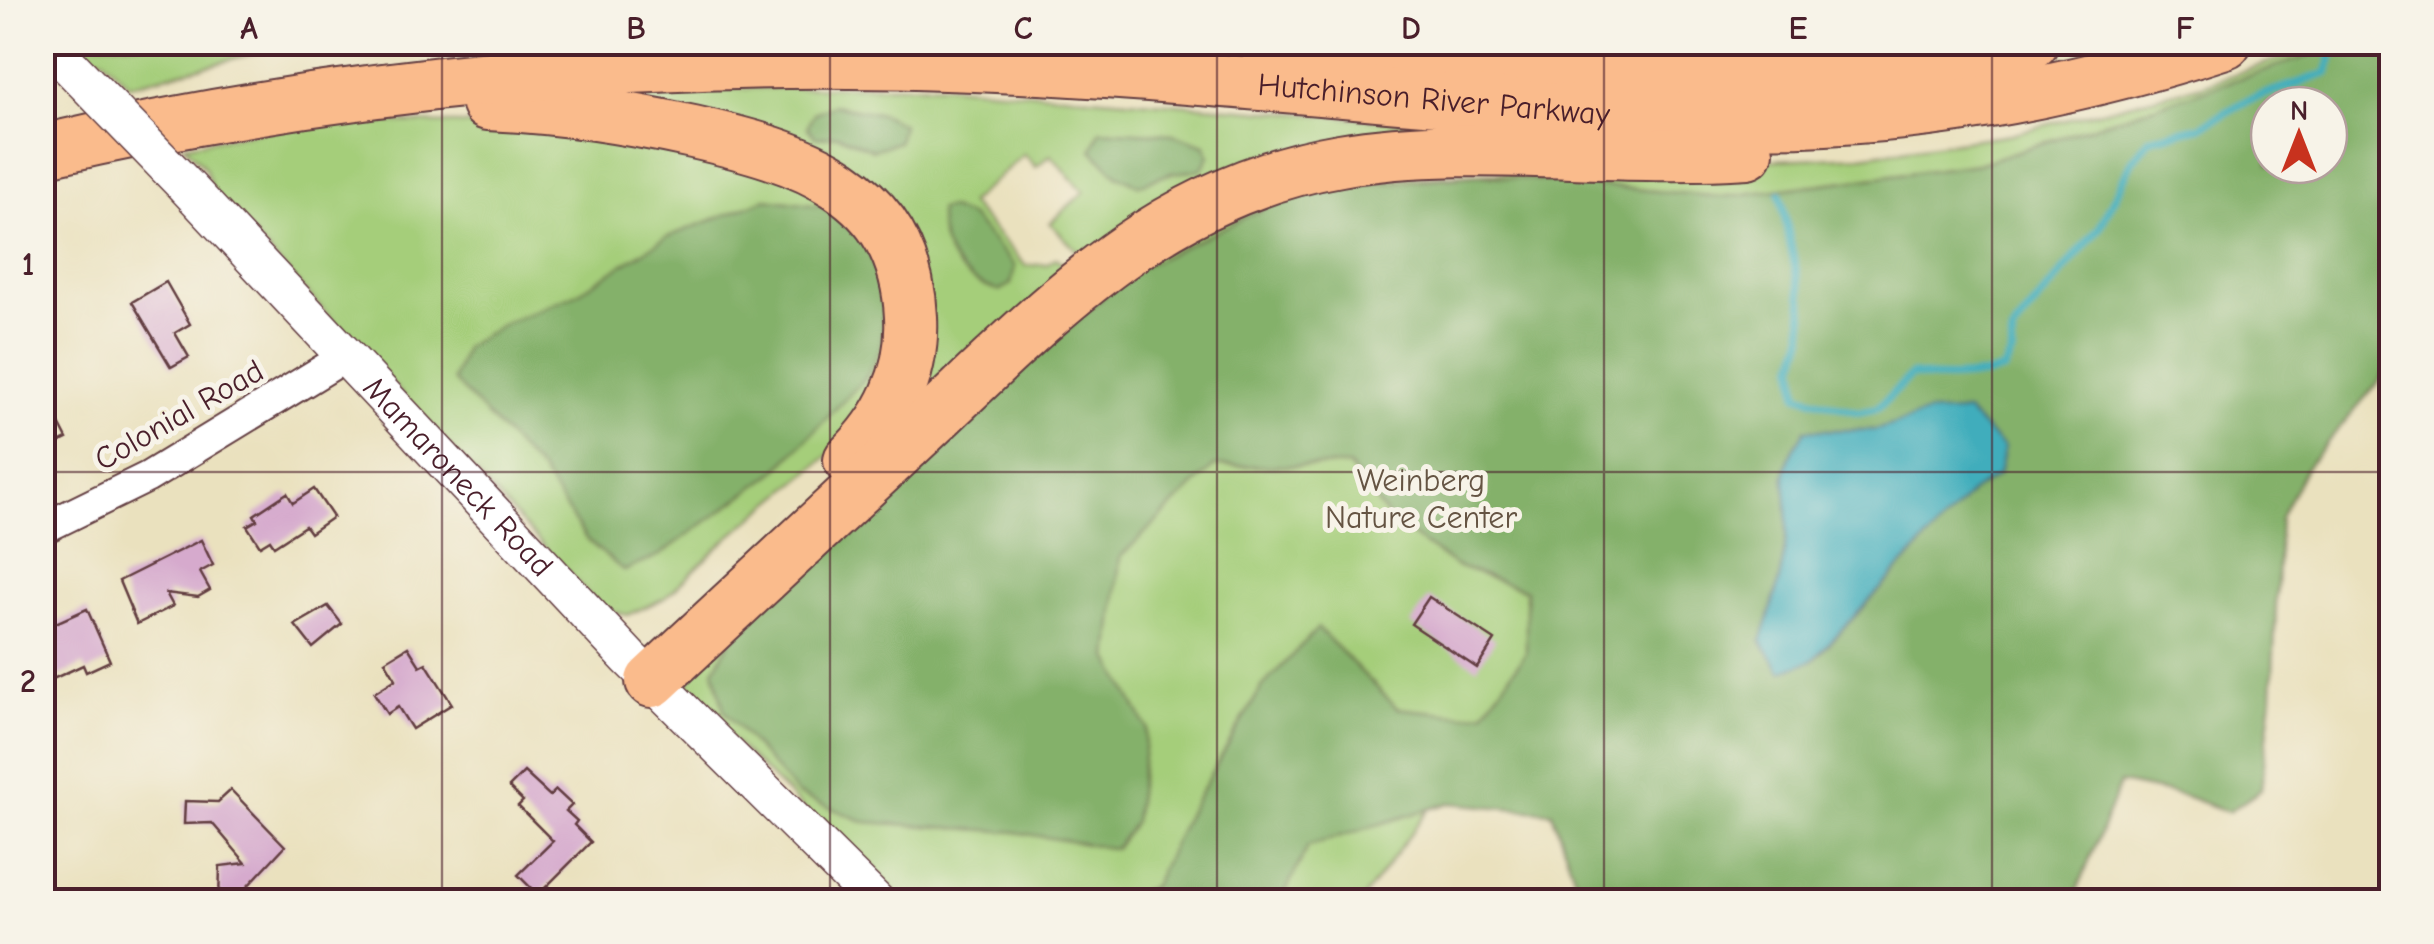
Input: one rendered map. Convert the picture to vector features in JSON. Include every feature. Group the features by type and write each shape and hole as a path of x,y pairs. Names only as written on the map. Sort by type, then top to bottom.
{"highway":[{"path":"42,120 282,72 510,42"},
{"name":"Hutchinson River Parkway","path":"1266,42 1592,70 1771,74 1903,64 2032,42"},
{"name":"Hutchinson River Parkway","path":"42,151 312,100 410,86 600,69 899,63 1151,75 1644,116 1777,121 1913,112 2087,81 2225,42"},
{"path":"640,670 1104,263 1160,226 1246,186 1338,160 1398,154 1678,155 1854,143 1972,121 2087,81"},
{"path":"312,100 539,107 618,117 740,143 790,157 834,178 866,206 889,238 905,276 912,333 900,388 882,425 640,670"}],"street":[{"name":"Mamaroneck Road","path":"51,48 348,355 640,670 876,902"},
{"name":"Colonial Road","path":"42,529 148,477 348,355"}],"green space":[{"path":"70,43 295,43 129,85 103,58 77,56"},
{"path":"1605,43 1847,43 1697,49"},
{"name":"Weinberg Nature Center","path":"2326,43 2348,43 1978,164 1722,197 1481,175 1378,197 1847,243 1361,901 900,901 689,699 689,673 1149,250 1313,182 1860,156 2011,134 2202,85"},
{"path":"2348,43 2391,43 2391,359 2381,379 2307,466 2280,518 2272,697 2261,790 2228,812 2185,796 2120,783 2073,901 1578,901 1580,893 1552,812 1449,803 1308,846 1281,901 1121,901 1153,886 1188,813 1262,687 1318,628 1397,708 1464,715 1484,712 1526,653 1526,590 1456,566 1391,521 1349,466 1214,466 1120,557 1109,658 1147,728 1134,822 1115,849 1015,832 865,822 797,794 724,711 714,670 748,609 1133,271 1302,190 1481,175 1722,197 1978,164","holes":["1805,430 1876,430 1998,475 1973,491 1814,660 1761,641 1784,556 1785,478 1795,447"]},
{"path":"939,85 1571,135 1435,140 1087,261 1050,223 1084,192 1051,155 1036,167 1024,154 969,203 1026,266 1047,264 1056,258 1074,273 915,422 908,235 647,104 650,90"},
{"path":"834,105 881,114 902,124 898,142 873,150 837,135 816,138 807,127 814,113"},
{"path":"317,121 548,126 715,152 840,195 887,254 890,377 850,438 728,538 665,598 628,615 603,610 213,192 205,168 184,145"},
{"path":"1100,130 1173,134 1205,145 1209,156 1201,170 1172,173 1138,185 1117,175 1092,150"},
{"path":"766,199 827,207 869,246 883,311 882,346 867,376 775,472 660,555 624,571 587,540 542,473 453,380 465,347 503,324 576,294 667,237"},
{"path":"948,208 971,217 1015,266 1011,284 999,291 985,286 954,262 942,239 940,225 939,210"}],"water":[{"path":"1967,412 2004,448 1998,475 1973,491 1813,660 1781,672 1761,641 1784,556 1786,470 1805,430 1876,430 1928,413"}],"building":[{"path":"166,282 190,324 175,333 189,357 171,367 132,302"},
{"path":"42,390 67,439 42,451"},
{"path":"314,489 333,517 310,533 305,526 274,546 270,540 260,546 247,526 257,520 254,515 287,493 293,503"},
{"path":"201,540 213,565 200,572 210,590 198,597 166,593 173,606 137,624 119,581"},
{"name":"Weinberg Nature Center","path":"1429,597 1495,640 1477,668 1411,624"},
{"path":"328,606 342,624 313,648 295,625"},
{"path":"87,609 110,661 86,672 83,665 42,684 42,629"},
{"path":"408,647 420,666 426,663 452,704 412,729 398,707 387,714 374,693 396,679 385,661"},
{"path":"524,772 550,796 556,790 572,805 566,811 591,842 538,895 518,875 553,841 518,806 523,801 509,787"},
{"path":"231,790 285,846 246,888 246,902 219,902 220,866 246,863 212,823 184,824 185,801 218,802"}],"waterway":[{"path":"1780,194 1802,300 1804,337 1795,365 1798,395 1858,412 1878,408 1911,375 1958,378 2004,370 2012,353 2012,333 2100,227 2132,161 2150,138 2200,127 2248,100 2328,73 2331,57"}]}
